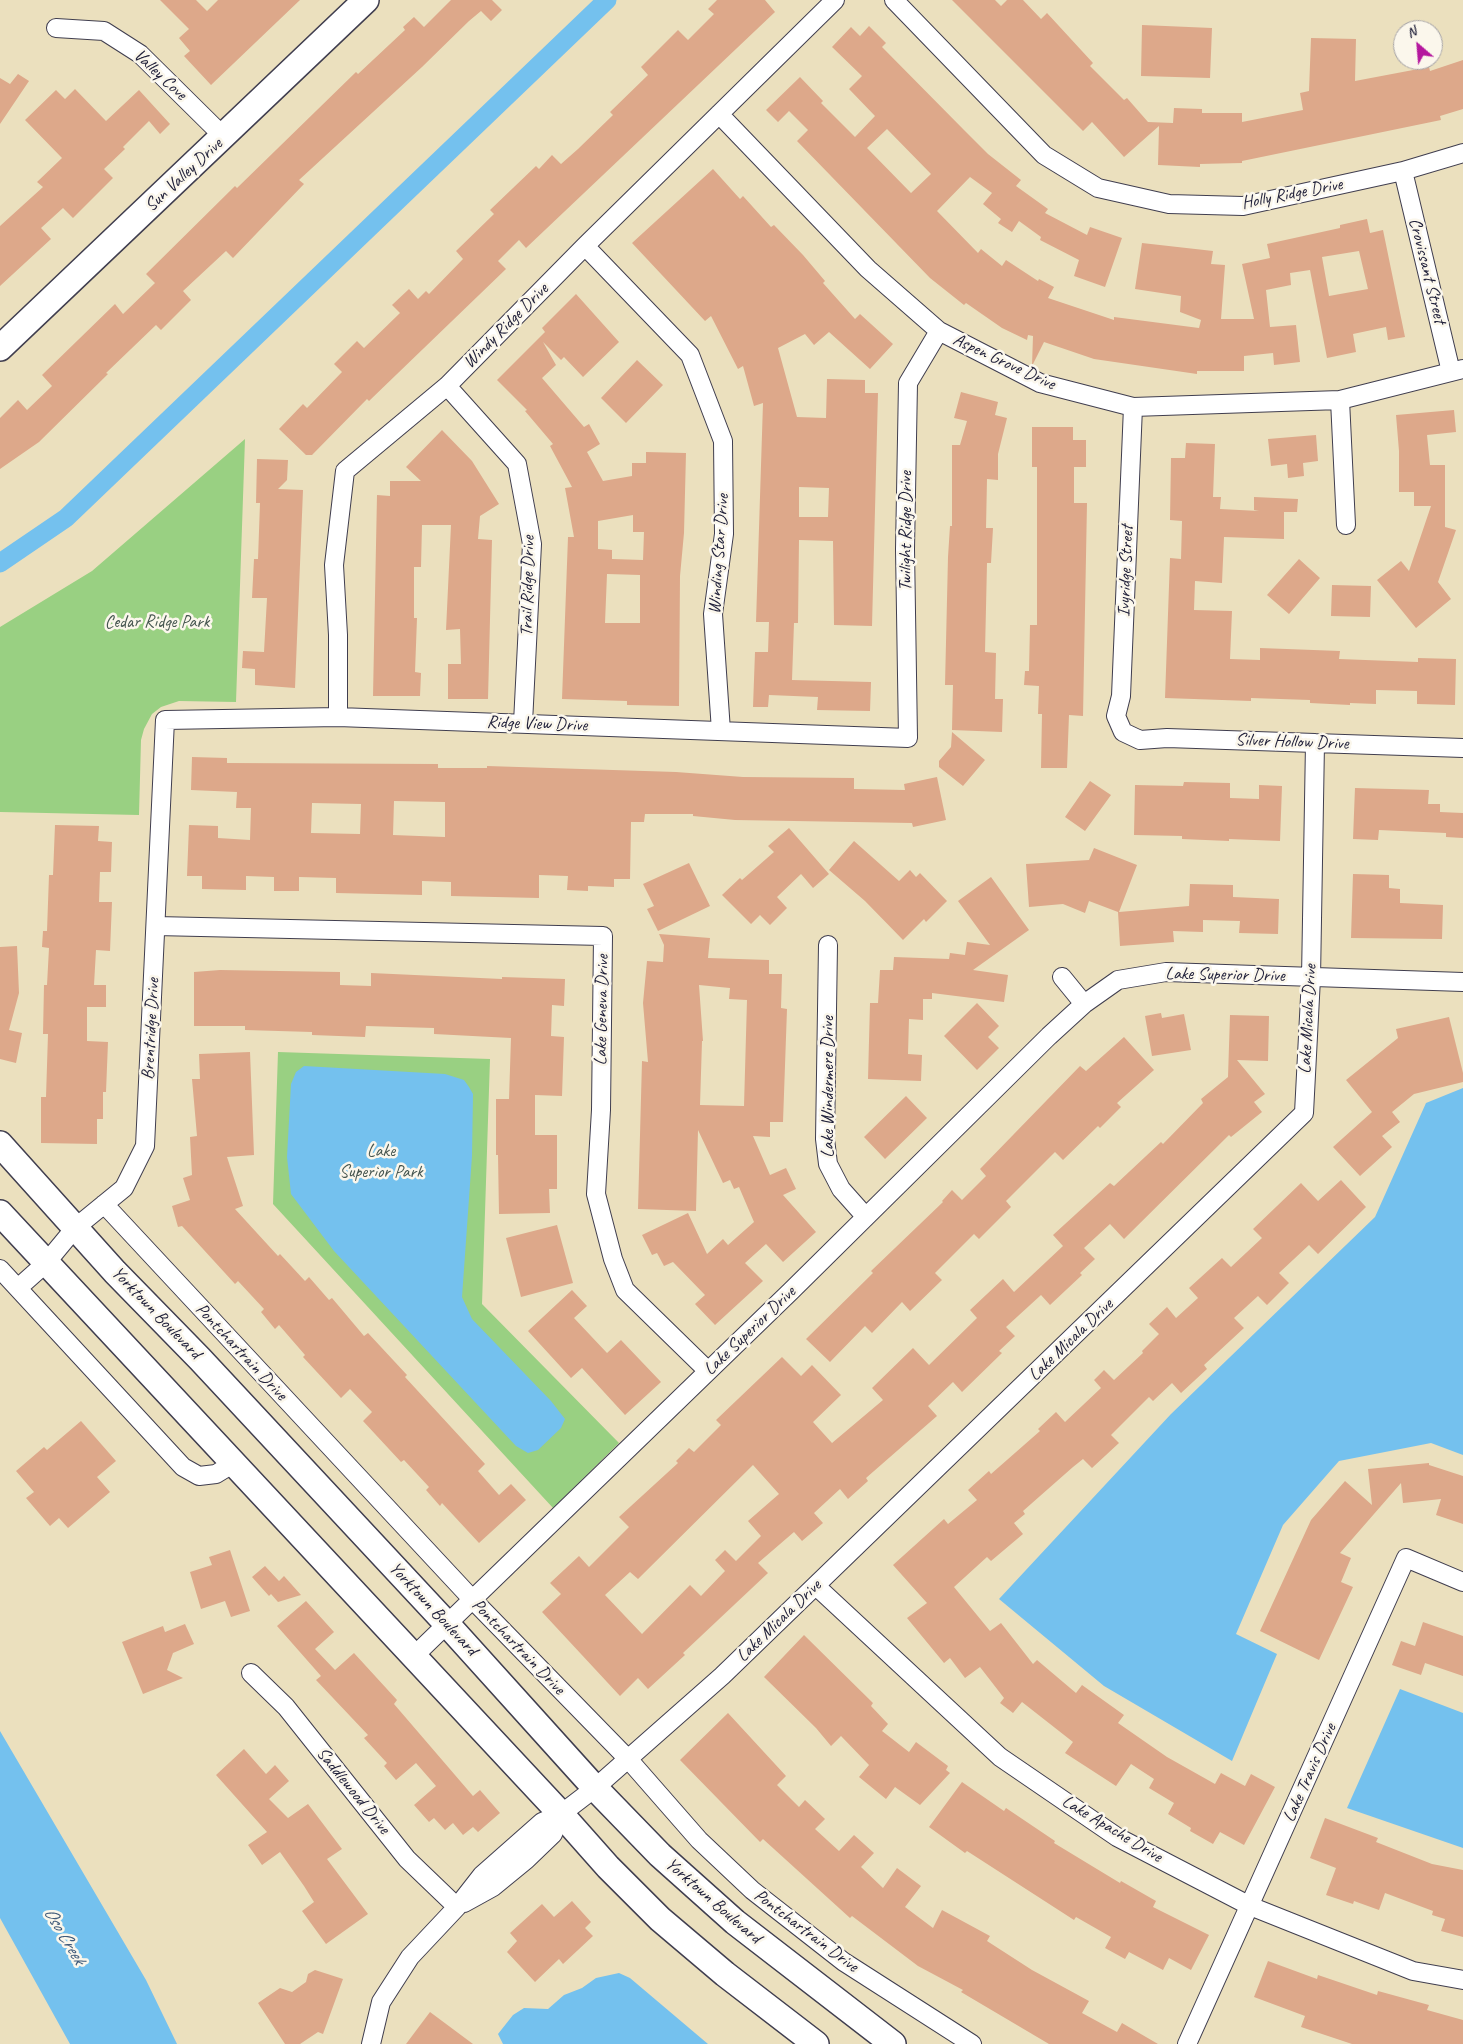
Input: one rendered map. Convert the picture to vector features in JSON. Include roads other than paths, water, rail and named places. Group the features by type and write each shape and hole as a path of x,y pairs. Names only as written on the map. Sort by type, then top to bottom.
{"main road":[{"name":"Sun Valley Drive","path":"0,348 366,0"},
{"name":"Yorktown Boulevard","path":"0,1144 76,1228 447,1624 595,1788 683,1878 728,1917 893,2044"},
{"path":"0,1213 234,1462 608,1867 660,1919 725,1974 816,2044"}],"street":[{"name":"Windy Ridge Drive","path":"338,717 338,635 334,565 345,472 447,386 585,246 836,0"},
{"name":"Holly Ridge Drive","path":"894,0 1044,156 1098,188 1169,204 1243,206 1403,171 1463,153"},
{"name":"Valley Cove","path":"56,28 104,31 140,54 224,137"},
{"name":"Aspen Grove Drive","path":"719,114 868,269 939,331 1040,382 1133,407 1340,400 1457,370"},
{"name":"Crovissant Street","path":"1403,171 1457,370"},
{"name":"Winding Star Drive","path":"585,246 690,355 723,441 724,534 713,614 721,731"},
{"name":"Twilight Ridge Drive","path":"908,738 905,549 908,383 939,331"},
{"name":"Trail Ridge Drive","path":"447,386 517,464 532,544 523,723"},
{"path":"1340,400 1346,525"},
{"name":"Ivyridge Street","path":"1123,732 1116,716 1121,696 1133,407"},
{"name":"Ridge View Drive","path":"165,720 338,717 908,738"},
{"name":"Brentridge Drive","path":"18,1288 46,1263 76,1228 124,1188 145,1146 165,720"},
{"name":"Silver Hollow Drive","path":"1123,732 1140,740 1167,738 1463,748"},
{"name":"Lake Micala Drive","path":"371,2044 381,2002 410,1957 457,1907 482,1876 542,1822 561,1814 629,1760 722,1676 1304,1113 1311,978 1314,743"},
{"name":"Lake Geneva Drive","path":"156,926 603,936 601,1110 596,1194 613,1259 625,1290 708,1371"},
{"name":"Lake Windermere Drive","path":"828,945 825,1139 828,1164 841,1189 865,1216"},
{"name":"Lake Superior Drive","path":"414,1656 1084,1004 1118,980 1166,972 1463,982"},
{"path":"1062,977 1084,1004"},
{"name":"Pontchartrain Drive","path":"104,1204 472,1600 629,1760 699,1840 752,1890 844,1962 952,2034 972,2044"},
{"path":"0,1269 182,1467 199,1476 216,1474 234,1462"},
{"name":"Lake Travis Drive","path":"1187,2044 1406,1558 1463,1582"},
{"name":"Lake Apache Drive","path":"816,1586 1000,1757 1117,1837 1250,1906 1413,1971 1463,1980"},
{"name":"Saddlewood Drive","path":"251,1673 286,1707 407,1859 457,1907"}],"water":[{"name":"Lake Superior Park","path":"304,1066 445,1074 464,1080 469,1087 473,1094 472,1156 462,1297 472,1319 551,1401 565,1419 561,1428 538,1450 528,1453 516,1446 334,1251 291,1194 287,1157 291,1084 296,1072"},
{"path":"1463,1088 1463,1455 1431,1443 1339,1461 1283,1525 1236,1634 1277,1654 1232,1761 1104,1686 999,1599 1171,1414 1375,1217 1426,1103"},
{"path":"1400,1689 1463,1713 1463,1848 1347,1808"},
{"name":"Oso Creek","path":"0,1731 146,1980 177,2044 70,2044 0,1918"},
{"path":"619,1973 630,1978 708,2044 503,2044 498,2034 513,2015 524,2008 548,2009 564,1995 582,1988 596,1978"}],"waterway":[{"path":"0,563 66,518 607,0"}],"park label":[{"name":"Cedar Ridge Park","path":"157,622"}]}
